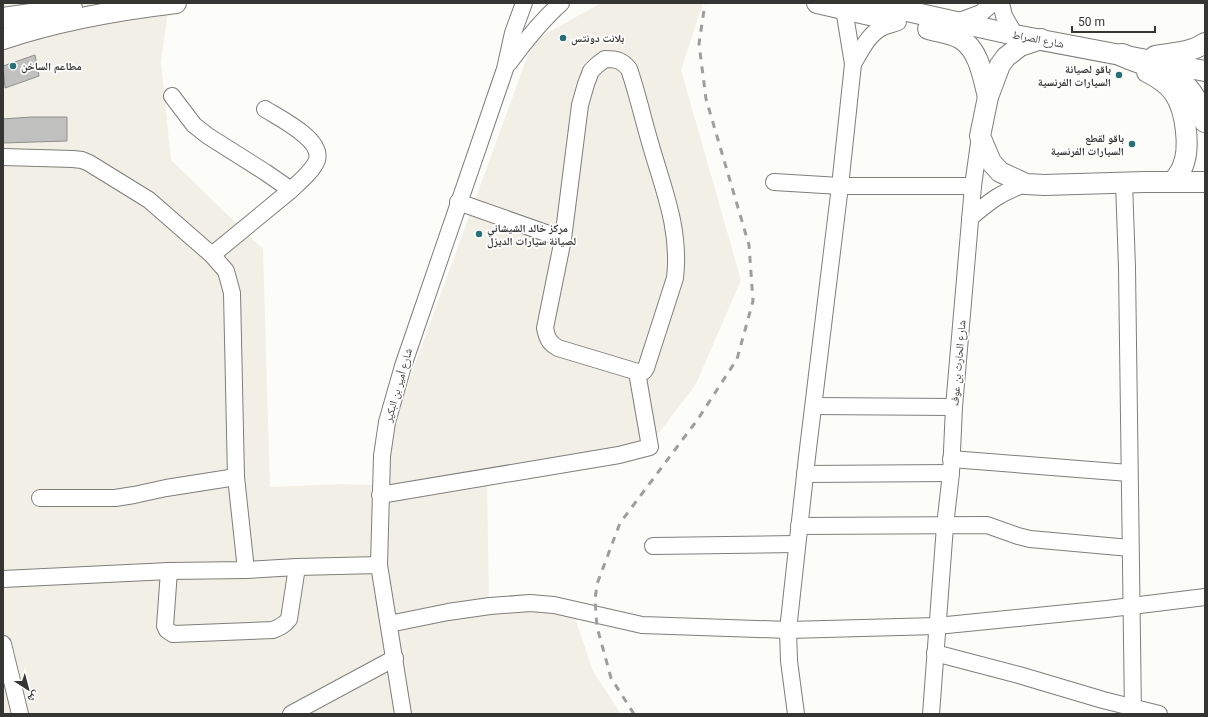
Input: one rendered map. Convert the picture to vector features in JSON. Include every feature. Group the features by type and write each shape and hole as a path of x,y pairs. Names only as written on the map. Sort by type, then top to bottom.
{"highway":[{"path":"1123,55 1170,75 1185,86 1199,106 1205,121"}],"main road":[{"path":"3,18 108,3"},
{"path":"3,39 22,32 82,17 176,3"},
{"path":"817,3 952,35 961,39 974,53 979,64 988,97"},
{"name":"شارع الصراط","path":"871,3 1015,35 1205,71"},
{"name":"شارع الحارث بن عوف","path":"980,136 988,97 1000,65 1006,57 1020,46 1041,39"},
{"path":"1123,55 1180,52 1192,49 1205,43"},
{"path":"1123,55 1162,81 1174,93 1180,104 1186,129 1186,151 1182,168 1174,181"},
{"path":"980,136 991,162 996,168 1005,175 1026,184 1044,185 1174,181 1205,182"}],"street":[{"name":"شارع أمير بن البكير","path":"404,714 379,566 382,456 387,422 403,366 458,202 505,69 513,33 524,3"},
{"name":"شارع أمير بن البكير","path":"505,69 527,38 545,17 561,3"},
{"path":"957,22 981,14 993,3"},
{"path":"1001,3 1004,16 1015,35"},
{"path":"796,714 789,661 788,630 853,64 844,9"},
{"path":"853,64 867,40 875,32 882,27 898,22"},
{"path":"605,59 617,59 624,62 629,69 633,80 649,139 668,199 676,236 677,264 672,293 646,368 641,373 558,348 549,341 546,336 545,328 563,239 580,105 586,84 591,71 597,65 605,59"},
{"path":"172,96 194,125 291,190"},
{"path":"212,255 291,190 312,169 317,160 318,151 316,146 302,132 265,108"},
{"name":"شارع الحارث بن عوف","path":"931,714 970,218 980,136"},
{"path":"3,158 72,159 89,162 149,200 212,255 226,271 232,293 236,477 246,570"},
{"path":"774,182 840,186 973,186"},
{"path":"1124,182 1127,268 1132,711"},
{"path":"970,218 1000,194 1026,184"},
{"path":"458,202 563,239"},
{"path":"380,495 619,455 650,447 637,372"},
{"path":"814,406 954,407"},
{"path":"805,474 951,466 1130,473"},
{"path":"40,498 115,498 236,477"},
{"path":"799,526 988,525 1030,539 1130,548"},
{"path":"653,546 797,544"},
{"path":"3,579 169,571 379,566"},
{"path":"169,571 165,626 167,630 174,634 273,630 279,628 289,619 297,567"},
{"path":"389,624 483,607 530,603 554,605 642,625 788,630 937,626 1107,609 1205,597"},
{"path":"3,644 9,693 20,714"},
{"path":"935,653 1020,675 1132,711 1159,714"},
{"path":"291,714 395,658"}],"shaded area":[{"path":"3,3 169,3 161,62 171,160 263,249 270,487 342,484 371,485 533,41 601,3 703,3 681,70 741,280 696,384 652,442 487,479 489,603 575,618 593,671 621,714 3,714"}],"building":[{"path":"35,55 39,76 5,88 3,66"},
{"path":"67,117 67,141 3,143 3,119"}],"railway":[{"path":"634,714 611,678 597,627 595,600 597,584 620,523 698,419 737,359 753,301 749,245 706,99 699,44 705,3"}],"place":[{"name":"بلانت دونتس","path":"563,38"},
{"name":"مطاعم الساخن","path":"13,66"},
{"name":"باقو لصيانة السيارات الفرنسية","path":"1119,75"},
{"name":"باقو لقطع السيارات الفرنسية","path":"1132,144"},
{"name":"مركز خالد الشيشاني لصيانة سيارات الديزل","path":"479,234"}]}
